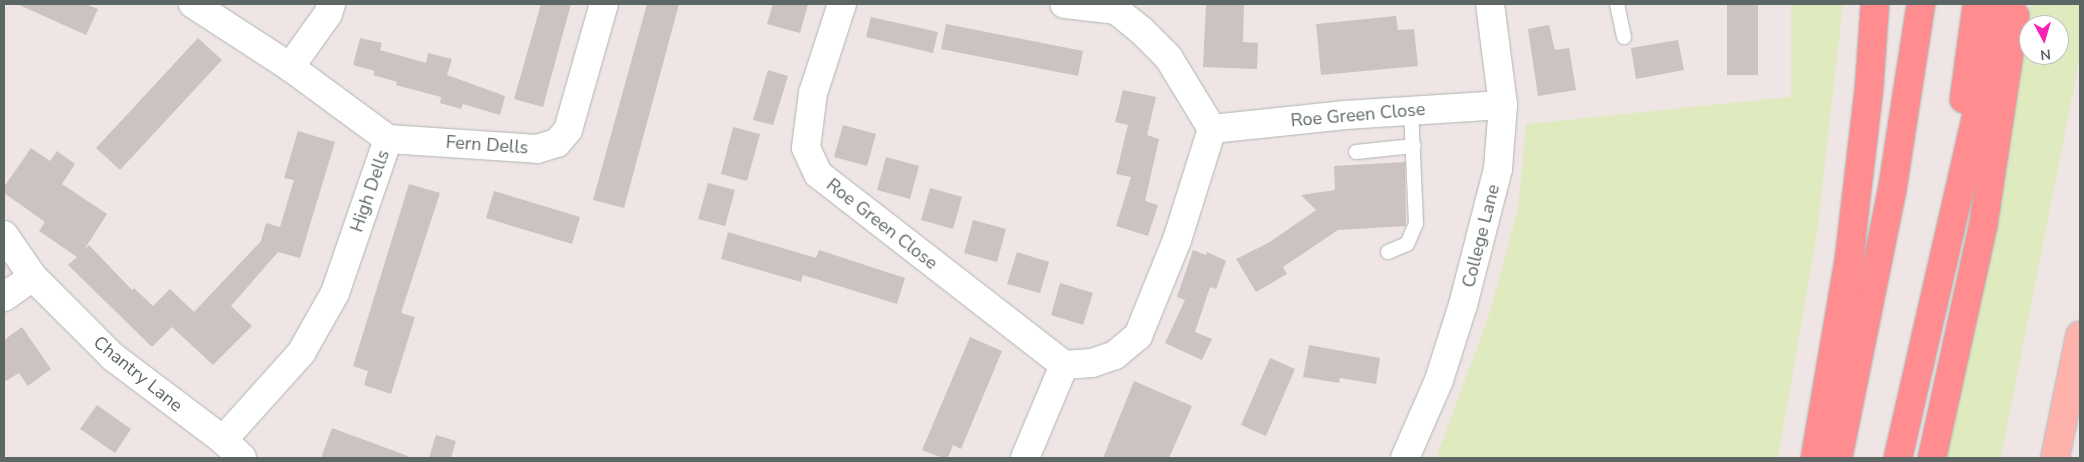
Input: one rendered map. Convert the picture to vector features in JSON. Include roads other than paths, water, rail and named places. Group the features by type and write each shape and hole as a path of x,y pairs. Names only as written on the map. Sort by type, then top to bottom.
{"highway":[{"path":"1814,458 1849,259 1869,89 1875,4"},
{"path":"1838,458 1892,190 1921,4"},
{"path":"1927,339 1977,4"},
{"path":"1898,458 1927,339 2002,4"},
{"path":"1932,458 1983,227 2012,49 2016,4"}],"main road":[{"path":"2054,458 2080,336"}],"street":[{"name":"High Dells","path":"193,4 290,67 388,139 335,293 301,353 233,449"},
{"path":"290,67 328,14 331,4"},
{"name":"Fern Dells","path":"388,139 537,149 557,143 568,130 604,4"},
{"name":"Roe Green Close","path":"842,4 813,93 806,148 818,174 1064,365"},
{"path":"1025,458 1064,365 1092,363 1114,355 1138,336 1177,240 1212,129 1168,57 1117,7 1064,4"},
{"name":"College Lane","path":"1405,458 1439,380 1464,305 1498,169 1503,104 1490,4"},
{"name":"Roe Green Close","path":"1212,129 1412,110 1503,104"},
{"name":"Chantry Lane","path":"4,235 33,277 113,358 233,449"},
{"path":"4,297 33,277"}],"lane":[{"path":"1617,4 1624,37"},
{"path":"1388,252 1407,244 1416,224 1412,110"},
{"path":"1356,152 1414,146"}]}
